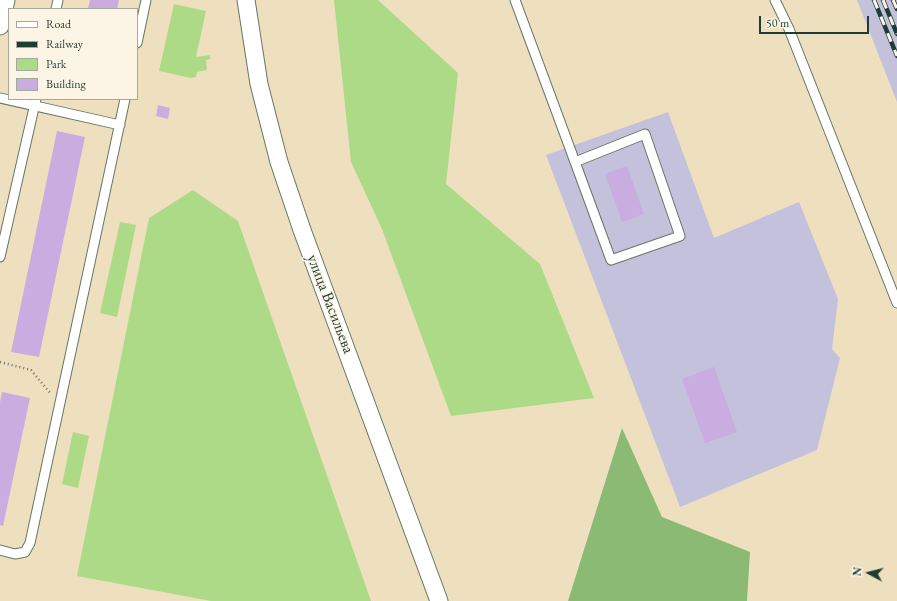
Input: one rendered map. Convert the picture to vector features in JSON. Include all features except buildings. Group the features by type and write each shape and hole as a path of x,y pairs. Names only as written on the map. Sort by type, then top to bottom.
{"street":[{"path":"0,26 6,0"},
{"name":"улица Васильева","path":"246,0 259,84 279,162 302,230 439,601"}],"lane":[{"path":"138,38 146,0"},
{"path":"515,0 574,162 611,260 680,236 645,134 574,162"},
{"path":"776,0 789,29 897,303"},
{"path":"18,100 35,102 120,125"},
{"path":"0,550 15,554 25,552 30,542 125,100"},
{"path":"0,257 35,102"}],"path":[{"path":"0,362 31,370 60,405"}],"shaded area":[{"path":"857,0 897,0 897,102"},
{"path":"668,112 714,238 799,202 838,299 832,349 840,358 817,450 680,507 546,155"}],"green space":[{"path":"334,0 378,0 458,73 446,184 540,264 594,398 451,416 382,229 351,162"},
{"path":"174,4 206,11 196,57 210,55 210,59 206,60 207,70 197,72 196,77 191,78 159,71"},
{"path":"193,190 238,221 371,601 211,601 77,576 149,218"},
{"path":"120,222 136,225 117,317 100,313"},
{"path":"622,428 662,517 750,552 747,601 568,601"},
{"path":"73,432 89,436 78,488 62,484"}],"railway":[{"path":"874,0 897,56"},
{"path":"883,0 897,34"},
{"path":"893,0 897,9"}]}
